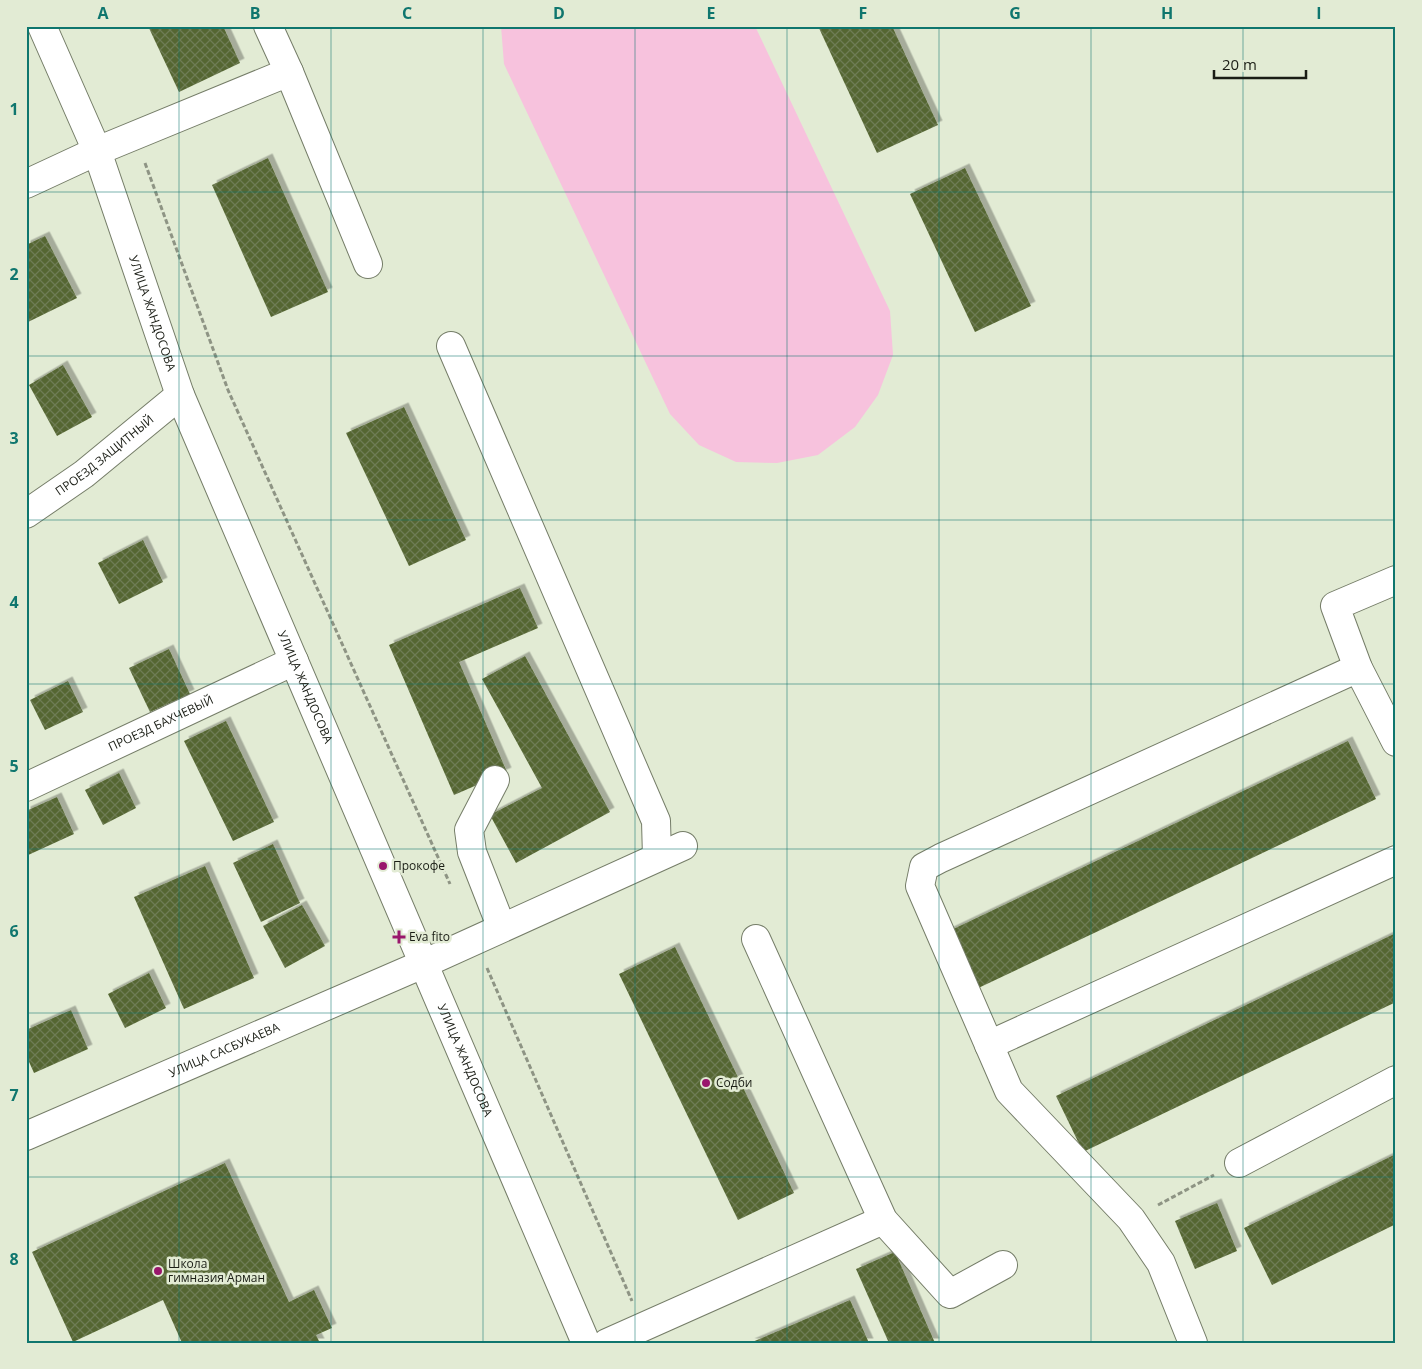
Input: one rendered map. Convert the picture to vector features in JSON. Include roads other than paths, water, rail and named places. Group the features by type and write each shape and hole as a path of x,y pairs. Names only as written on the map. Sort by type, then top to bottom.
{"street":[{"name":"УЛИЦА ЖАНДОСОВА","path":"42,26 97,151 180,395 586,1343"},
{"path":"268,26 289,72 368,264"},
{"path":"26,184 97,151 289,72"},
{"path":"450,346 656,821 657,857"},
{"name":"ПРОЕЗД ЗАЩИТНЫЙ","path":"26,514 84,474 180,395"},
{"path":"1396,580 1335,606 1358,668 1396,742"},
{"name":"ПРОЕЗД БАХЧЕВЫЙ","path":"26,787 294,661"},
{"path":"1193,1343 1161,1263 1131,1219 1009,1091 920,886 924,867 1358,668"},
{"path":"495,780 469,830 472,852 501,926"},
{"name":"УЛИЦА САСБУКАЕВА","path":"26,1136 423,964 501,926 683,846"},
{"path":"989,1045 1396,860"},
{"path":"756,938 883,1220 950,1294 1003,1265"},
{"path":"1239,1163 1396,1080"},
{"path":"606,1343 883,1220"}],"place":[{"name":"Прокофе","path":"383,866"},
{"name":"Eva fito","path":"399,937"},
{"name":"Содби","path":"706,1083"},
{"name":"Школа гимназия Арман","path":"158,1271"}]}
